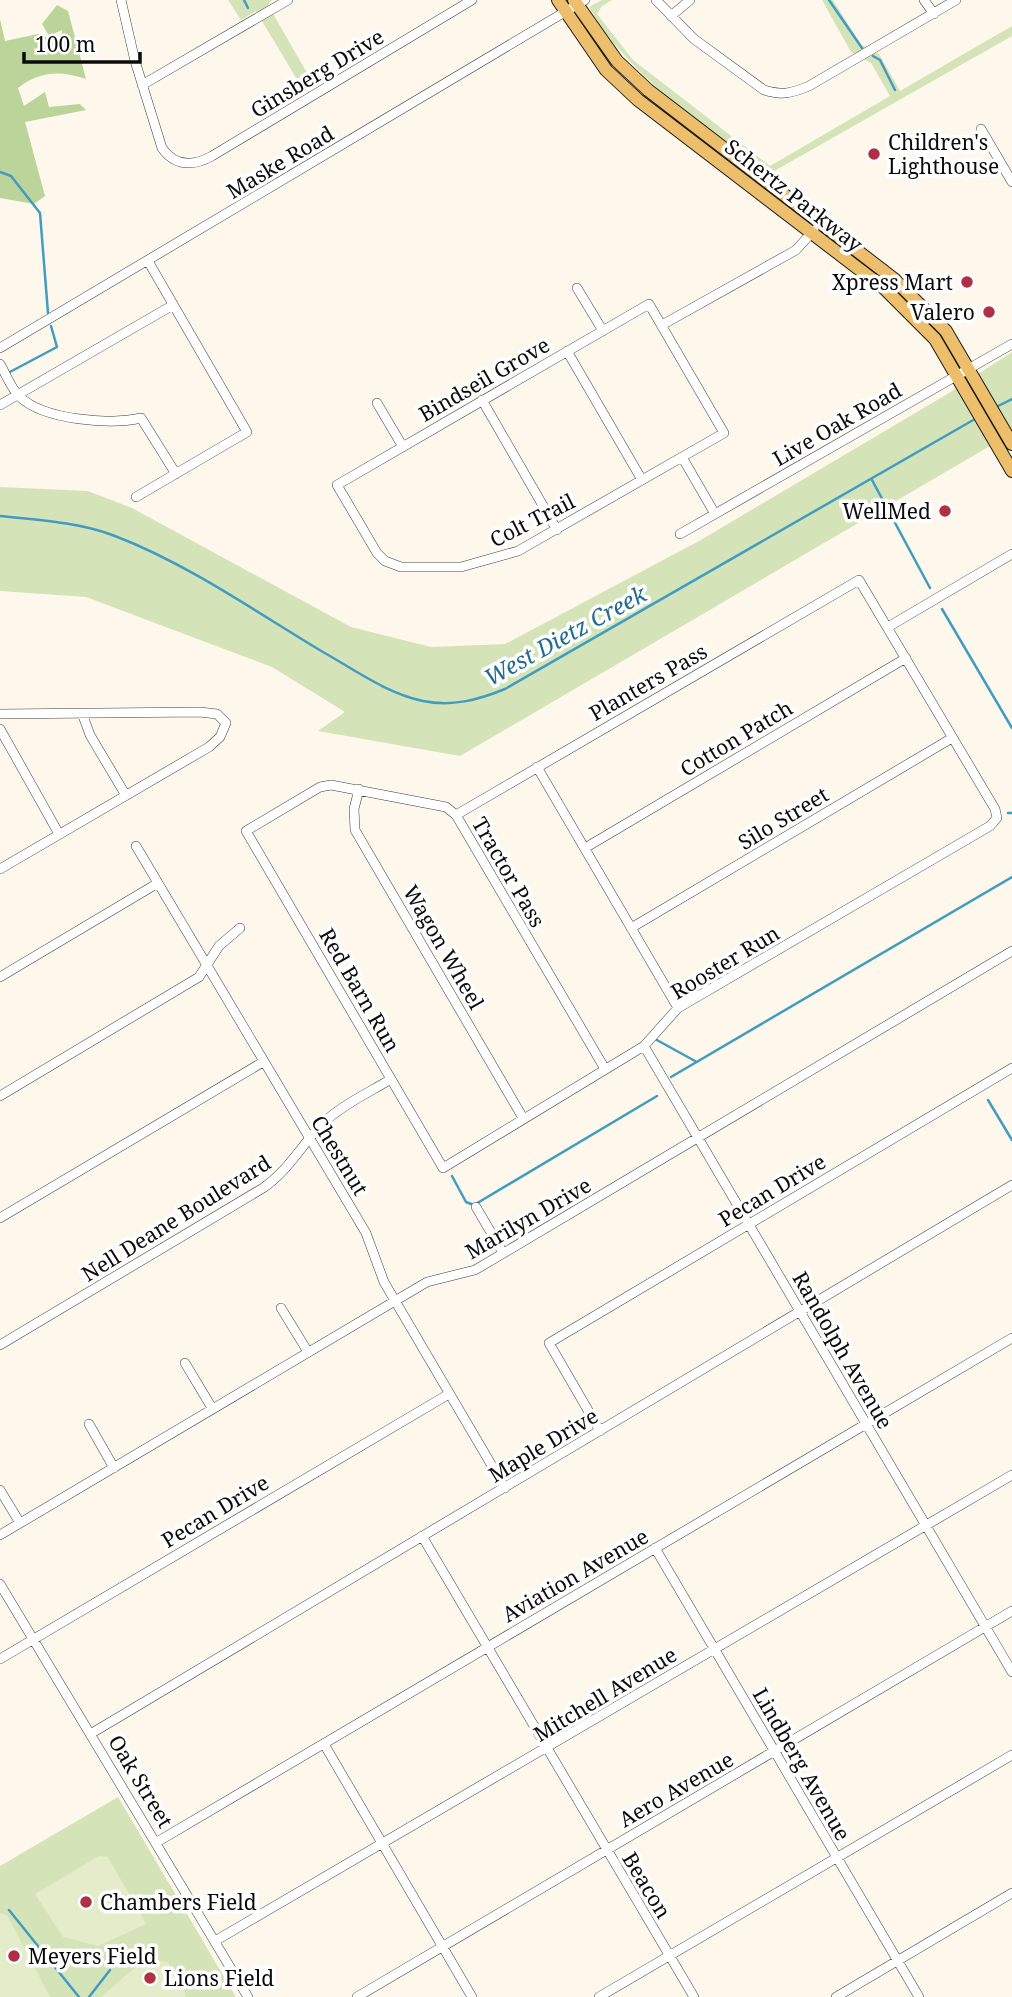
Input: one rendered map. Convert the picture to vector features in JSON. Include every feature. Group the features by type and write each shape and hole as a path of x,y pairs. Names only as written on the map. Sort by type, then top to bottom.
{"main road":[{"name":"Schertz Parkway","path":"579,2 617,61 648,90 816,228 915,316 935,339 1012,471"},
{"name":"Schertz Parkway","path":"561,6 606,70 638,100 924,306 946,331 1012,444"}],"street":[{"path":"121,0 142,85 288,0"},
{"name":"Ginsberg Drive","path":"142,85 162,148 177,162 193,163 212,156 472,0"},
{"path":"656,0 694,39 764,90 778,94 790,94 809,86 956,0"},
{"path":"671,16 690,0"},
{"path":"924,0 934,14"},
{"name":"Maske Road","path":"0,348 148,261 561,6 579,2"},
{"path":"981,129 1012,182"},
{"path":"662,325 796,250 816,228"},
{"path":"136,497 247,432 148,261"},
{"path":"577,288 603,331"},
{"name":"Bindseil Grove","path":"337,485 649,304 662,325"},
{"path":"0,405 173,305"},
{"name":"Colt Trail","path":"337,485 377,554 389,564 441,569 480,564 518,551 724,433 662,325"},
{"name":"Live Oak Road","path":"680,534 1012,344"},
{"path":"567,351 642,480"},
{"path":"0,364 18,395 42,411 117,424 141,418 176,474"},
{"path":"482,400 557,530"},
{"path":"377,403 402,447"},
{"path":"682,457 715,514"},
{"path":"952,738 888,627 1012,554"},
{"name":"Planters Pass","path":"456,815 859,580 888,627"},
{"name":"Cotton Patch","path":"585,848 906,659"},
{"path":"0,714 200,712 217,714 226,723 220,737 209,747 0,869"},
{"path":"82,713 90,735 125,794"},
{"path":"0,729 60,834"},
{"name":"Rooster Run","path":"443,1168 644,1046 678,1008 990,826 997,818 995,809 952,738"},
{"name":"Silo Street","path":"631,928 952,738"},
{"path":"537,767 678,1008"},
{"name":"Tractor Pass","path":"246,831 320,788 341,785 434,803 456,815 605,1069"},
{"name":"Wagon Wheel","path":"359,789 354,809 355,830 523,1118"},
{"name":"Red Barn Run","path":"246,831 443,1168"},
{"name":"Chestnut","path":"136,846 366,1233 380,1274 505,1488"},
{"path":"0,977 158,883"},
{"path":"0,1096 199,978 219,946 240,928"},
{"name":"Marilyn Drive","path":"20,1523 427,1282 475,1270 1012,951"},
{"name":"Randolph Avenue","path":"644,1046 1012,1672"},
{"path":"0,1218 263,1062"},
{"name":"Pecan Drive","path":"600,1431 549,1343 1012,1068"},
{"name":"Nell Deane Boulevard","path":"0,1345 263,1188 284,1172 310,1139 340,1109 391,1079"},
{"name":"Maple Drive","path":"92,1733 1012,1185"},
{"path":"476,1207 503,1253"},
{"path":"281,1308 308,1352"},
{"name":"Aviation Avenue","path":"157,1842 1012,1338"},
{"path":"185,1363 212,1408"},
{"name":"Pecan Drive","path":"0,1659 449,1394"},
{"path":"89,1424 114,1468"},
{"name":"Mitchell Avenue","path":"215,1941 1012,1475"},
{"path":"0,1490 20,1523 0,1535"},
{"name":"Beacon","path":"422,1536 694,1997"},
{"name":"Lindberg Avenue","path":"655,1548 919,1997"},
{"name":"Oak Street","path":"0,1584 92,1733 248,1997"},
{"name":"Aero Avenue","path":"357,1997 1012,1611"},
{"path":"324,1744 472,1997"},
{"path":"599,1997 1012,1755"},
{"path":"836,1997 1012,1894"}],"green space":[{"path":"228,0 272,0 268,5 314,85 304,91 256,11 241,20"},
{"path":"602,0 612,0 602,6 597,14 633,60 770,166 890,96 871,63 851,52 822,0 833,0 861,45 879,54 900,91 1012,26 1012,36 769,174 670,99 625,56 589,7"},
{"path":"57,5 68,11 86,79 59,73 42,75 18,88 24,106 45,92 49,107 80,104 86,110 25,122 45,196 34,204 0,198 0,19 5,41 38,34 53,40 62,35 62,30 49,36 42,24"},
{"path":"1012,352 1012,446 990,446 460,756 318,731 345,712 272,667 86,597 0,591 0,487 88,491 132,508 351,627 431,647 505,644 699,541 949,393"},
{"path":"118,1797 236,1997 0,1997 0,1866"},
{"name":"Chambers Field","path":"99,1856 108,1857 146,1924 98,1946 63,1937 35,1894"},
{"name":"Meyers Field","path":"0,1913 7,1915 50,1997 0,1997"},
{"name":"Lions Field","path":"154,1960 168,1962 176,1978 179,1977 186,1997 101,1997 137,1966 139,1969"}],"waterway":[{"path":"244,0 248,8"},
{"path":"829,0 862,48"},
{"path":"873,56 880,60 895,90"},
{"path":"0,172 11,176 40,213 48,313"},
{"path":"8,373 57,347 51,326"},
{"name":"West Dietz Creek","path":"996,407 1012,399"},
{"name":"West Dietz Creek","path":"0,516 43,520 101,531 142,547 195,574 384,687 423,701 455,703 505,689 975,419"},
{"path":"872,480 930,588"},
{"path":"942,609 1012,728"},
{"path":"671,1077 1012,877"},
{"path":"655,1039 695,1061"},
{"path":"452,1176 466,1202 474,1205 657,1096"},
{"path":"988,1100 1012,1140"},
{"path":"9,1910 79,1997"},
{"path":"89,1997 110,1970"}],"place":[{"name":"Children's Lighthouse","path":"874,154"},
{"name":"Xpress Mart","path":"967,282"},
{"name":"Valero","path":"989,312"},
{"name":"WellMed","path":"945,511"},
{"name":"Chambers Field","path":"86,1902"},
{"name":"Meyers Field","path":"14,1956"},
{"name":"Lions Field","path":"150,1978"}]}
